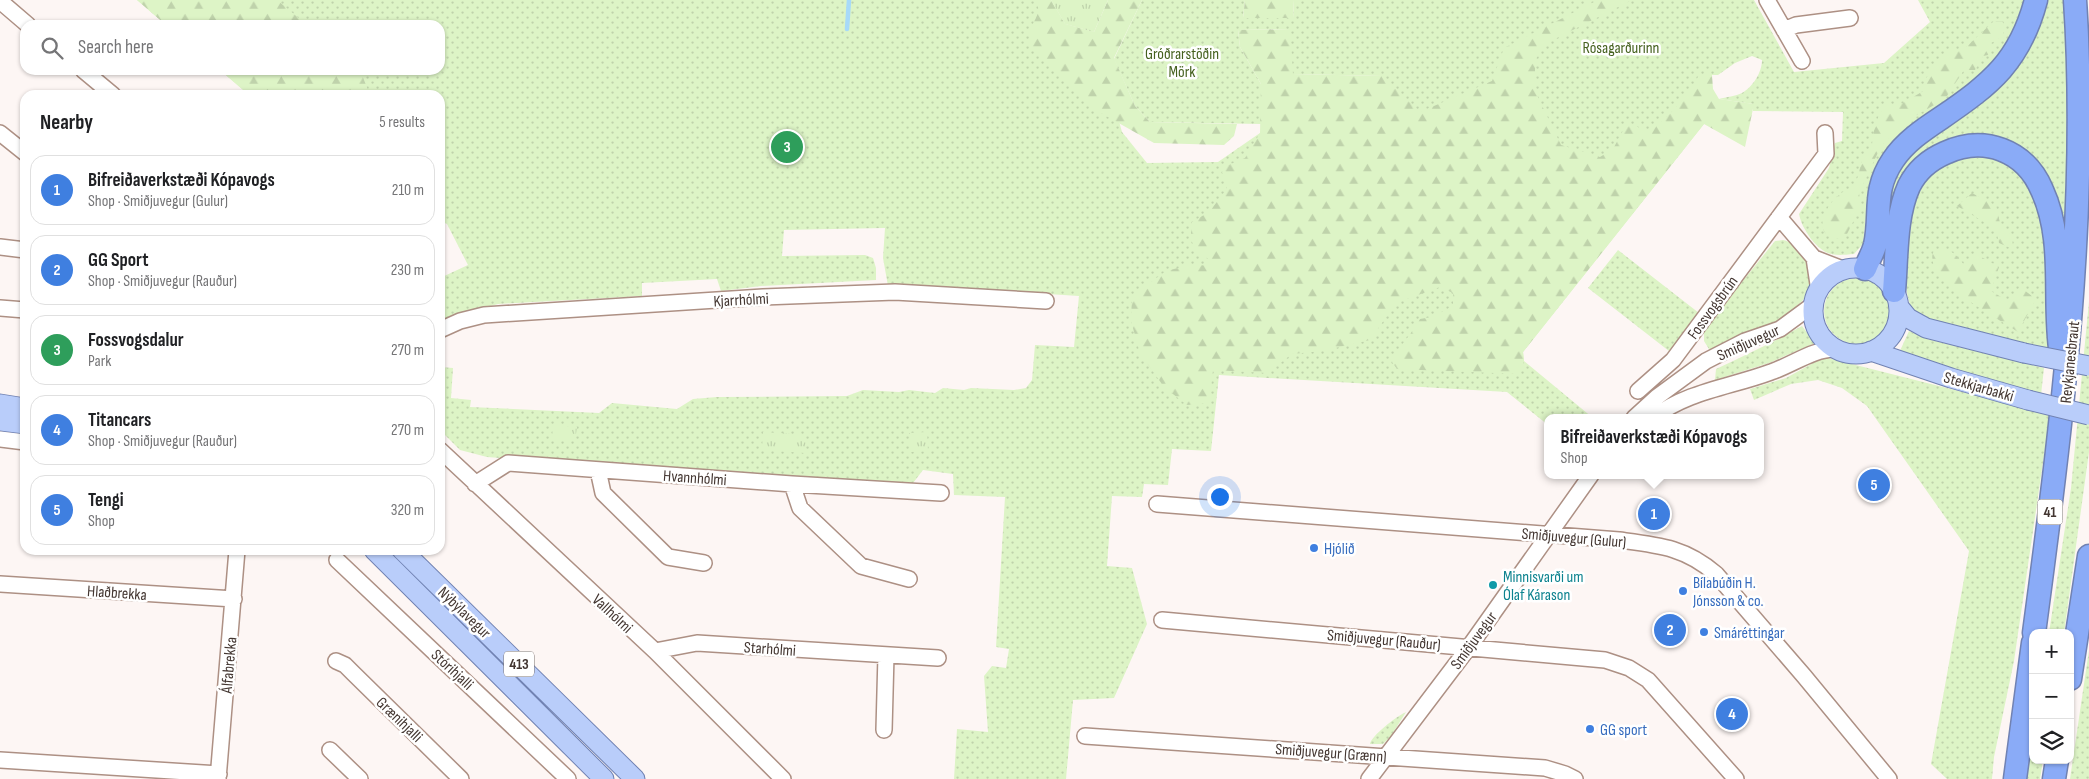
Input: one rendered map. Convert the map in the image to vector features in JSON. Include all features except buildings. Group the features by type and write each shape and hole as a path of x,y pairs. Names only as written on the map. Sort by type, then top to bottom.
{"highway":[{"path":"1855,270 1875,246 1879,192 1892,162 1907,144 1978,93 2003,69 2025,33 2036,0"},
{"name":"Reykjanesbraut","path":"2035,629 2066,391 2082,250 2084,103 2075,0"},
{"path":"1896,299 1898,237 1905,200 1916,174 1926,163 1953,149 1967,145 1992,147 2006,151 2019,158 2036,178 2048,203 2058,277 2058,336 2066,391"},
{"path":"2071,674 2089,556"},
{"path":"2015,779 2029,674"},
{"path":"2054,779 2056,764"}],"main road":[{"path":"1896,299 1899,316 1892,334 1871,352 1853,354 1835,348 1822,337 1813,313 1816,297 1825,282 1835,274 1855,270 1876,274 1886,281 1908,318 1926,328 2024,353 2089,366"},
{"name":"Stekkjarbakki","path":"1871,352 1950,378 2089,415"},
{"path":"0,404 20,407"},
{"path":"0,422 20,424"},
{"name":"Nýbýlavegur","path":"379,555 604,779"},
{"name":"Nýbýlavegur","path":"407,555 636,779"}],"street":[{"path":"1767,0 1802,61"},
{"path":"0,1 22,20"},
{"path":"1784,30 1796,25 1850,18"},
{"path":"89,75 107,90"},
{"path":"0,132 20,149"},
{"name":"Fossvogsbrún","path":"1638,392 1673,360 1826,154 1824,133"},
{"path":"1779,217 1814,258 1855,270"},
{"path":"0,247 20,249"},
{"path":"1814,258 1816,297"},
{"name":"Kjarrhólmi","path":"445,328 460,321 484,315 764,297 894,292 1046,302"},
{"name":"Smiðjuvegur","path":"1638,414 1657,397 1706,361 1745,341 1780,328 1816,297"},
{"path":"0,308 20,310"},
{"name":"Smiðjuvegur","path":"1659,414 1693,396 1773,372 1818,351 1835,348"},
{"path":"0,439 20,441"},
{"name":"Vallhólmi","path":"445,455 655,652 783,779"},
{"name":"Hvannhólmi","path":"475,484 508,463 941,493"},
{"path":"598,470 603,493 668,557 704,563"},
{"name":"Smiðjuvegur","path":"1369,779 1469,647 1588,479"},
{"path":"792,484 800,508 861,566 909,579"},
{"name":"Smiðjuvegur (Gulur)","path":"1157,504 1548,534 1657,544 1683,552 1706,565 1724,584 1804,676 1888,779"},
{"name":"Álfabrekka","path":"218,776 237,555"},
{"name":"Stórihjalli","path":"337,560 568,779"},
{"name":"Hlaðbrekka","path":"0,584 234,600"},
{"name":"Smiðjuvegur (Rauður)","path":"1162,620 1605,660 1629,668 1656,688 1736,779"},
{"name":"Starhólmi","path":"655,652 697,643 938,658"},
{"path":"884,730 886,655"},
{"name":"Grænihjalli","path":"336,661 345,665 461,779"},
{"name":"Smiðjuvegur (Grænn)","path":"1085,736 1386,755 1545,768 1575,779"},
{"path":"330,750 360,779"},
{"path":"0,760 218,776"}],"green space":[{"path":"137,0 1051,0 1065,24 1094,32 1122,132 1147,163 1218,162 1260,133 1382,76 1292,74 1289,29 1238,30 1240,47 1261,84 1261,124 1150,122 1135,106 1114,59 1142,0 1245,0 1243,17 1293,18 1294,0 1754,0 1794,72 1884,63 1930,22 1918,0 2026,0 2023,13 2005,48 1974,83 1931,110 1889,145 1870,182 1863,244 1854,254 1835,255 1825,252 1811,239 1802,224 1799,214 1829,168 1835,143 1842,141 1843,112 1753,111 1753,104 1719,99 1742,93 1753,83 1759,74 1762,60 1752,56 1735,63 1718,75 1699,75 1704,124 1523,352 1524,361 1588,414 1544,414 1544,422 1507,392 1219,375 1211,451 1172,449 1168,485 1144,484 1142,497 1112,496 1107,566 1132,568 1147,624 1114,698 1073,700 1066,779 954,779 957,729 988,732 984,676 992,666 1006,668 1009,649 996,647 1005,497 954,495 953,474 923,470 910,487 487,457 460,450 445,435 445,367 453,368 451,398 471,400 470,407 599,413 612,403 677,409 693,399 717,397 847,396 863,390 899,392 909,390 935,393 943,388 1014,390 1026,388 1032,380 1035,345 1074,347 1079,296 911,285 888,286 883,258 885,228 784,230 782,256 865,255 873,258 876,268 876,280 761,286 721,291 717,279 642,283 642,296 498,304 445,319 445,276 468,265 445,223 445,90 243,90 226,75 445,75 445,20 160,20"},
{"path":"137,0 277,0 301,20 160,20"},
{"path":"1035,0 1051,0 1065,24 1094,32 1108,0 1142,0 1114,58 1135,106 1150,122 1237,124 1234,136 1224,145 1154,143 1092,108 1032,49 1029,38 1038,10"},
{"path":"1051,0 1108,0 1094,32 1065,24"},
{"path":"1245,0 1294,0 1293,18 1243,18"},
{"path":"1598,0 1632,0 1547,43 1535,60 1535,91 1561,145 1600,157 1613,149 1626,125 1635,125 1648,134 1683,99 1699,75 1712,75 1713,89 1719,99 1754,104 1745,147 1704,124 1523,352 1524,361 1519,374 1397,369 1392,362 1420,319 1432,317 1453,306 1453,293 1440,287 1396,303 1370,340 1322,351 1292,354 1267,373 1213,370 1209,403 1187,405 1164,387 1140,353 1131,321 1132,296 1166,271 1186,266 1209,265 1210,260 1193,245 1191,235 1192,222 1209,212 1227,189 1222,172 1226,166 1245,158 1260,133 1261,84 1240,47 1238,30 1290,29 1293,74 1382,76 1420,112 1492,81 1504,48"},
{"path":"2045,0 2063,0 2073,135 2070,271 2017,148 1999,138 1980,134 1967,134 1941,142 1928,149 1909,167 1901,180 1893,203 1887,200 1893,177 1914,149 1935,134"},
{"path":"1994,21 2002,21 2005,29 1998,39 1991,43 1991,50 1988,55 1983,56 1975,70 1964,70 1945,99 1911,118 1881,146 1859,193 1861,206 1846,236 1842,239 1830,237 1824,231 1822,223 1825,215 1829,206 1836,198 1844,191 1852,188 1863,158 1872,146 1876,122 1881,111 1889,103 1898,106 1925,90 1924,81 1946,51 1951,49 1963,50"},
{"path":"226,75 362,75 368,90 243,90"},
{"path":"1979,150 2026,173 2045,215 2052,349 1934,323 1919,316 1912,309 1908,298 1905,264 1908,226 1915,192 1925,174 1939,164"},
{"path":"1972,193 1996,206 2001,227 2012,236 2013,249 1999,243 1996,229 1957,206"},
{"path":"1783,240 1794,246 1807,263 1813,278 1809,292 1797,306 1780,319 1712,354 1704,341 1704,329 1775,241"},
{"path":"1941,249 1952,252 1965,266 1976,254 1999,267 1991,291 2008,301 2020,287 2036,299 2018,332 1955,291 1944,281 1935,269 1932,259 1934,251"},
{"path":"1618,250 1699,313 1669,351 1588,288"},
{"path":"1850,278 1864,278 1876,283 1885,292 1890,304 1888,324 1881,335 1864,344 1850,344 1838,339 1829,330 1824,318 1824,304 1829,292 1838,283"},
{"path":"2089,301 2089,452 2065,629 2050,629 2071,488"},
{"path":"1802,326 1815,343 1769,363 1715,380 1716,369"},
{"path":"1909,331 1927,339 2044,368 2041,395 1899,353"},
{"path":"1824,357 2050,414 2014,661 1994,757 1992,779 1947,779 1931,764 1969,551 1867,406 1842,388 1818,380 1791,384 1754,400 1750,389 1786,378"},
{"path":"553,425 577,427 575,441 552,439"},
{"path":"763,432 806,435 805,453 762,450"},
{"path":"927,432 928,451 910,452 909,433"},
{"path":"2089,650 2089,779 2070,779 2072,764 2074,764 2074,752"},
{"path":"1406,712 1391,736 1383,744 1370,744 1379,731"},
{"path":"2029,761 2029,764 2042,764 2040,779 2026,779"}],"waterway":[{"path":"847,29 849,0"}],"place":[{"name":"Fossvogsdalur","path":"787,147"},
{"name":"Tengi","path":"1874,485"},
{"name":"Bifreiðaverkstæði Kópavogs","path":"1654,514"},
{"name":"Hjólið","path":"1314,548"},
{"name":"Minnisvarði um Ólaf Kárason","path":"1493,585"},
{"name":"Bílabúðin H. Jónsson & co.","path":"1683,591"},
{"name":"GG Sport","path":"1670,630"},
{"name":"Smáréttingar","path":"1704,632"},
{"name":"Titancars","path":"1732,714"},
{"name":"GG sport","path":"1590,729"}],"park label":[{"name":"Rósagarðurinn","path":"1621,47"},
{"name":"Gróðrarstöðin Mörk","path":"1182,62"}]}
